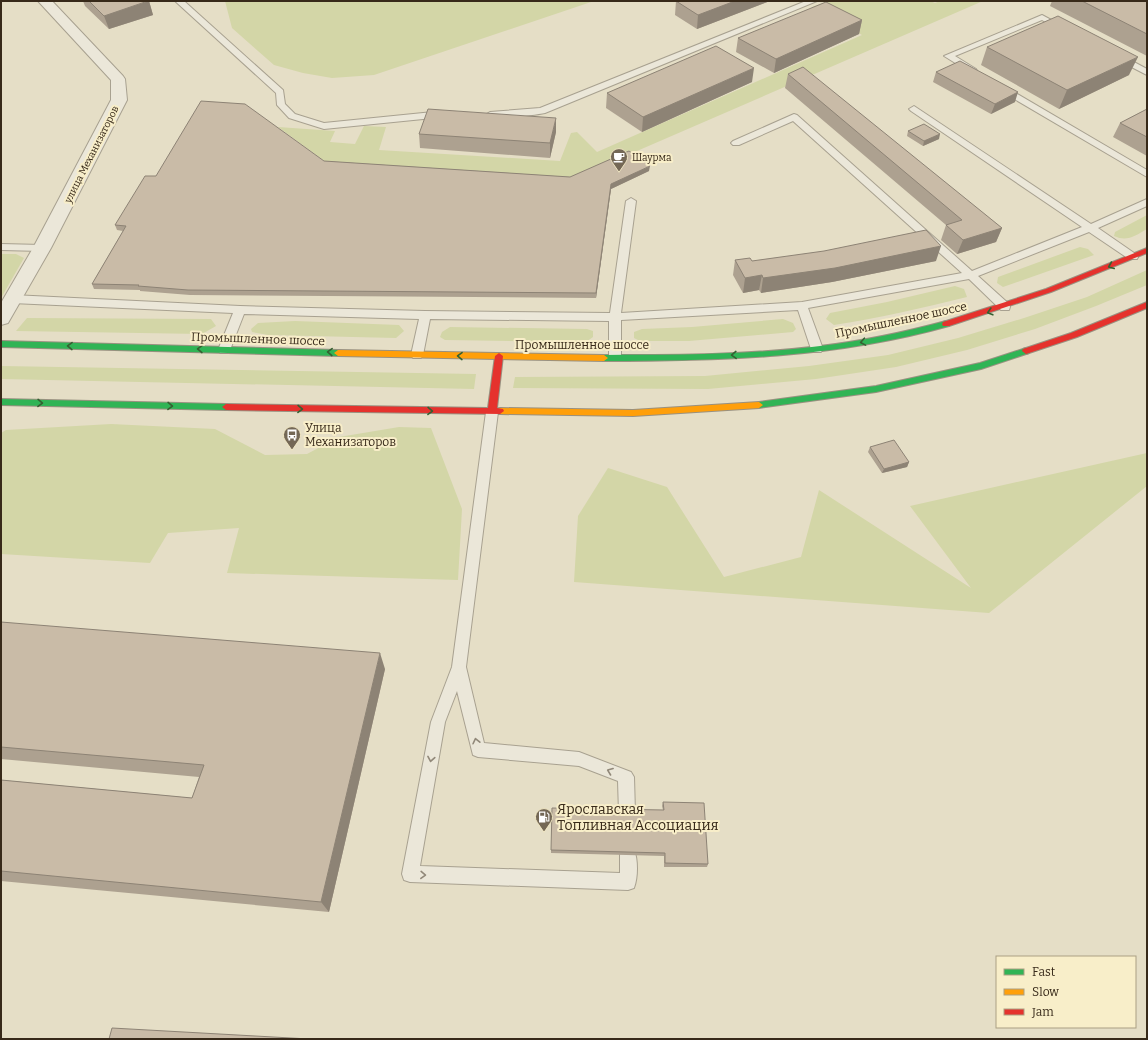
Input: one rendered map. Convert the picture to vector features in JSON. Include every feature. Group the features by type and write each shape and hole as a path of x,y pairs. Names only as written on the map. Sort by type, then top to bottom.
{"main road":[{"name":"Промышленное шоссе","path":"1,344 417,355 664,357 765,354 817,349 940,326 1005,307 1074,282 1147,250"},
{"path":"1,402 633,414 758,405 876,389 981,366 1074,335 1147,305"},
{"path":"492,412 499,356"}],"street":[{"name":"улица Механизаторов","path":"1,319 42,248 119,100 118,79 45,1"}],"lane":[{"path":"179,1 280,92 281,104 292,116 324,126 449,114"},
{"path":"480,114 504,115 542,111 813,1"},
{"path":"982,76 948,56 1042,17 1070,32"},
{"path":"1112,54 1147,72"},
{"path":"996,85 1147,174"},
{"path":"914,109 1133,257"},
{"path":"736,143 794,117 1005,307"},
{"path":"615,357 615,317 632,201"},
{"path":"12,299 240,310 425,315 615,317 802,306 971,275 1090,228 1147,202"},
{"path":"1,247 42,248"},
{"path":"802,306 817,349"},
{"path":"224,350 240,310"},
{"path":"417,355 425,315"},
{"path":"492,412 459,667 438,722 410,874 628,882 628,855"},
{"path":"459,667 478,750 579,759 626,777 627,813"}],"green space":[{"path":"225,1 594,1 374,75 332,78 303,73 274,65 232,28"},
{"path":"828,1 930,1 935,3 940,1 983,1 570,180 327,163 278,127 335,131 330,142 355,144 364,126 386,127 379,150 560,161 571,133 577,132 597,152 862,35 812,7"},
{"path":"1147,215 1147,229 1135,236 1127,238 1119,238 1114,236 1115,232"},
{"path":"1080,247 1088,249 1094,255 1003,287 997,283 998,277"},
{"path":"1,254 16,254 24,258 1,298"},
{"path":"1147,270 1147,285 1096,306 1035,329 967,350 896,367 816,379 708,389 513,388 515,377 705,376 809,366 888,355 958,338 1024,318 1087,297"},
{"path":"955,286 964,289 967,297 834,325 826,319 830,313 887,302"},
{"path":"27,318 211,319 216,326 202,334 16,331"},
{"path":"783,319 793,323 796,329 793,332 689,341 640,341 634,338 634,332 642,329 692,327"},
{"path":"295,321 399,325 404,331 396,338 268,335 252,332 251,329 258,323"},
{"path":"450,327 587,329 593,331 593,337 586,342 445,340 440,337 442,332"},
{"path":"1,366 476,374 474,389 1,379"},
{"path":"111,424 215,429 265,455 307,454 339,437 399,427 431,428 462,509 458,580 227,573 239,528 168,533 150,563 1,554 1,433 6,430"},
{"path":"1147,453 1147,486 989,613 574,582 578,516 608,468 667,487 724,577 801,557 819,490 971,588 910,506"}],"building":[{"path":"89,1 148,1 104,16"},
{"path":"676,1 735,1 698,15"},
{"path":"1082,1 1147,1 1147,34"},
{"path":"826,2 862,20 776,59 738,38"},
{"path":"1058,16 1138,57 1067,90 987,47"},
{"path":"716,46 754,68 643,117 607,93"},
{"path":"960,61 1018,92 995,104 936,72"},
{"path":"803,67 1002,228 963,240 946,225 962,220 788,74"},
{"path":"201,101 245,104 324,161 570,177 629,151 650,166 611,184 596,293 188,290 138,286 139,285 92,284 126,226 115,225 145,176 156,176"},
{"path":"428,109 556,118 550,143 419,134"},
{"path":"1147,109 1147,137 1120,123"},
{"path":"924,124 940,134 924,141 908,131"},
{"path":"926,230 941,246 835,268 763,278 762,275 745,278 735,260 750,258 752,261 824,251"},
{"path":"894,440 909,462 884,469 870,447"},
{"path":"1,622 380,653 321,902 1,871 1,780 192,798 204,765 1,747"},
{"path":"663,802 704,803 708,864 665,863 665,853 551,850 552,808 664,810"},
{"path":"112,1028 309,1039 109,1039"}],"traffic: fast":[{"path":"604,358 679,358 804,351 876,340 946,324"},
{"path":"1,344 338,353"},
{"path":"759,405 876,389 981,366 1026,351"},
{"path":"1,402 226,407"}],"traffic: slow":[{"path":"338,353 604,358"},
{"path":"500,411 633,413 759,405"}],"traffic: jam":[{"path":"946,324 1048,291 1147,250"},
{"path":"1026,351 1074,335 1147,305"},
{"path":"492,412 499,356"},
{"path":"226,407 500,411"}],"place":[{"name":"Шаурма","path":"619,172"},
{"name":"Улица Механизаторов","path":"292,450"},
{"name":"Ярославская Топливная Ассоциация","path":"544,832"}]}
